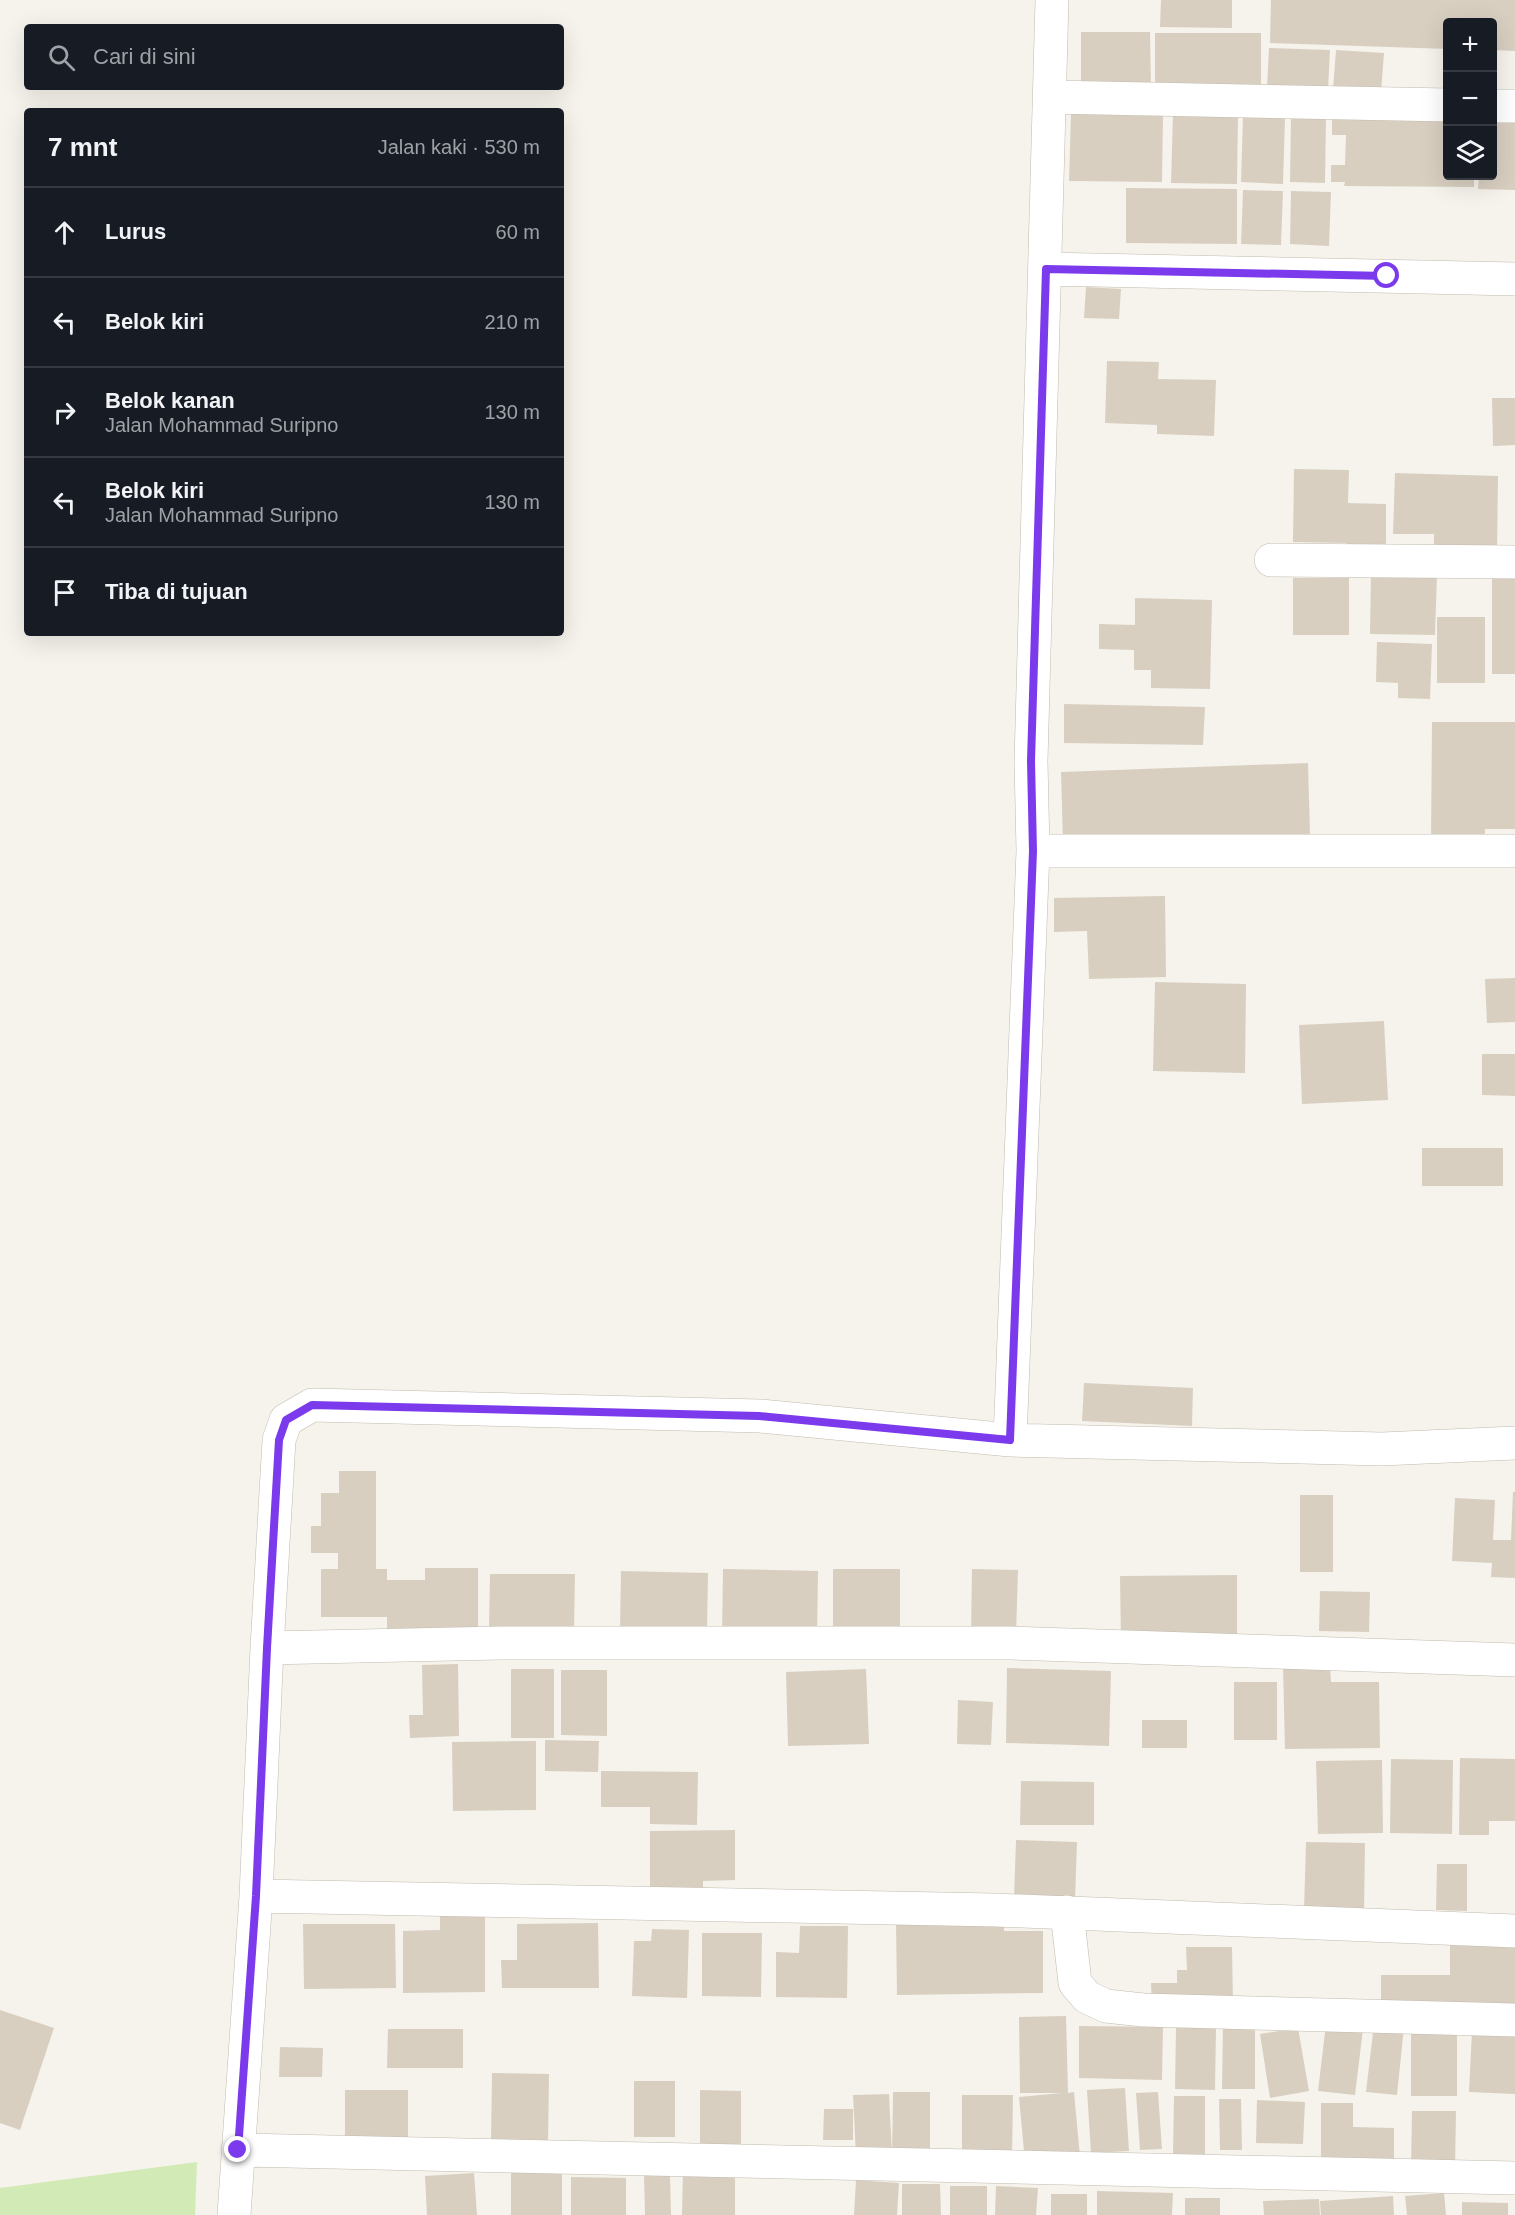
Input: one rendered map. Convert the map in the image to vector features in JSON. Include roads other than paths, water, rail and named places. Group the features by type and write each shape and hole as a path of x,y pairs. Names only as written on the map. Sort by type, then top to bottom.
{"street":[{"path":"1010,1440 1033,851 1031,761 1052,0"},
{"path":"1050,97 1443,105"},
{"path":"1497,106 1515,106"},
{"path":"1046,269 1515,279"},
{"path":"1271,560 1515,562"},
{"path":"1033,851 1515,851"},
{"path":"234,2215 256,1896 279,1440 286,1420 312,1405 759,1416 1010,1440 1382,1449 1515,1443"},
{"path":"267,1648 500,1643 1011,1643 1515,1660"},
{"path":"256,1896 1067,1912 1515,1931"},
{"path":"1067,1912 1075,1983 1087,1997 1106,2006 1143,2010 1515,2020"},
{"path":"238,2150 1515,2178"}]}
